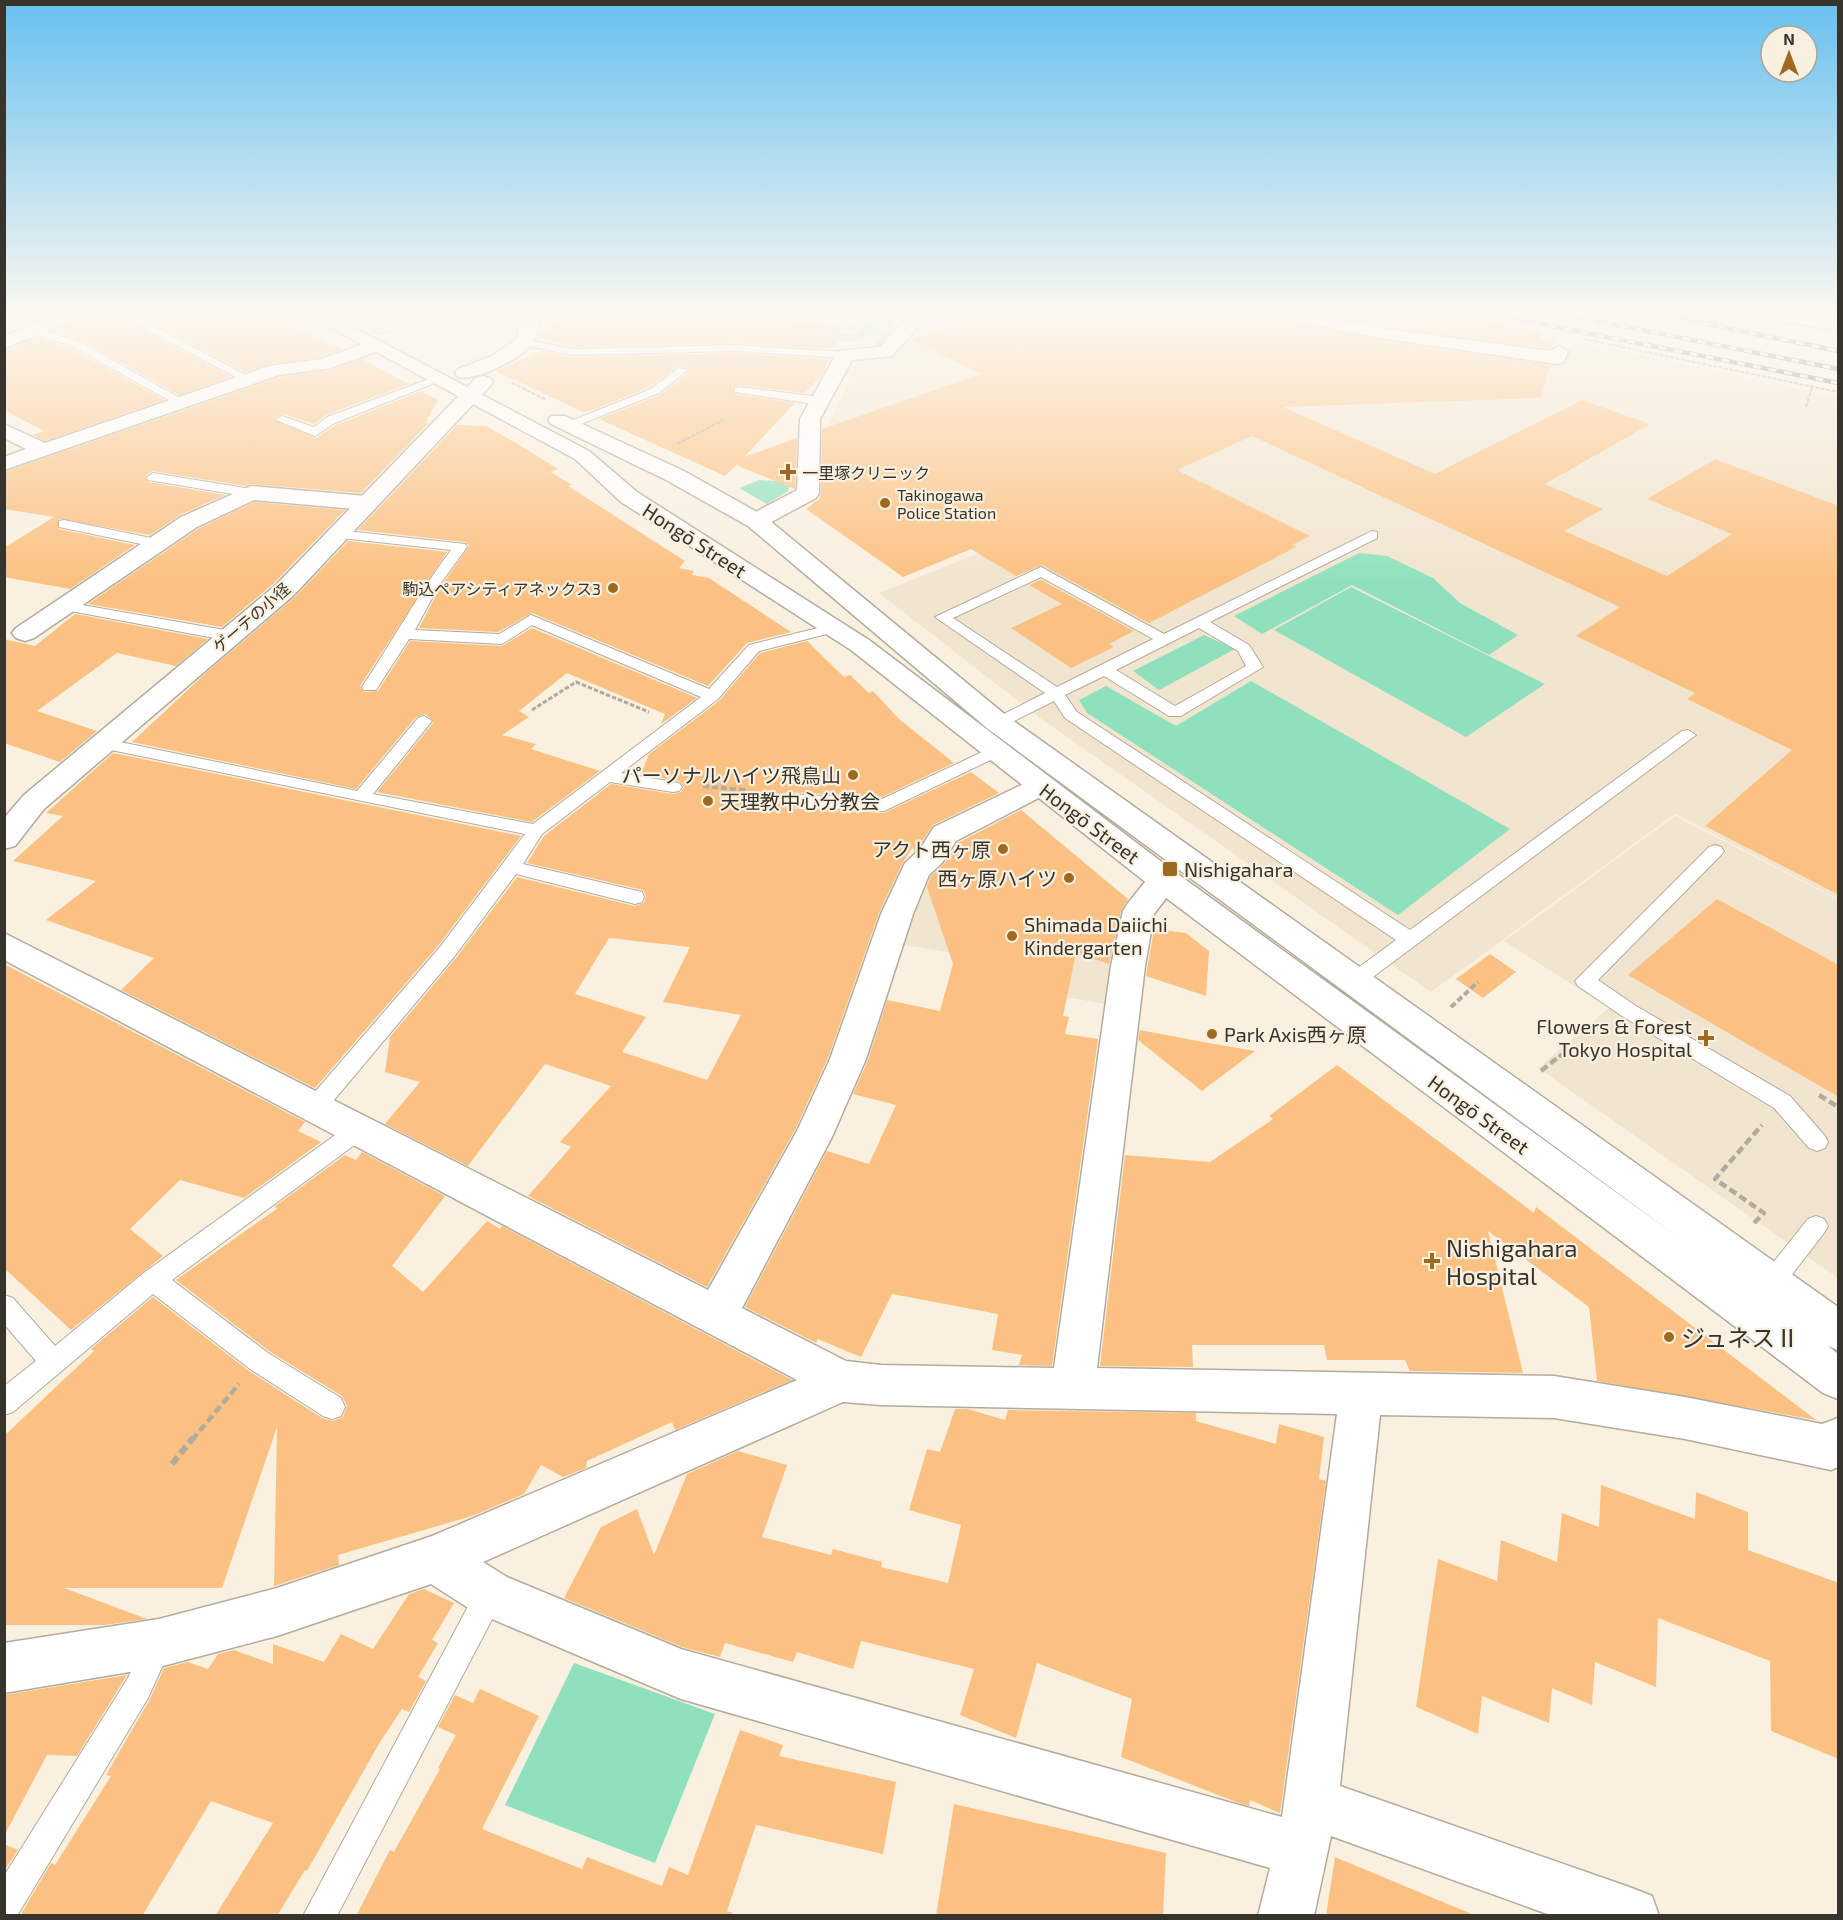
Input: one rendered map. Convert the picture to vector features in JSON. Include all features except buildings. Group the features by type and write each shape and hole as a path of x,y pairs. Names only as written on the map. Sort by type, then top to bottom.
{"street":[{"path":"4,464 183,403"},
{"name":"ゲーテの小径","path":"4,838 34,802 101,743 285,590 455,403"},
{"name":"Hongō Street","path":"501,403 582,455 629,497 745,538 852,600 997,737 1040,785 1164,880 1839,1379"},
{"name":"Hongō Street","path":"515,403 676,476 745,538 823,621 1354,981 1839,1331"},
{"path":"745,538 808,493 807,456 810,419 819,403"},
{"path":"4,430 45,451"},
{"path":"26,633 189,522 251,493 366,503"},
{"path":"823,621 852,600"},
{"path":"717,1314 813,1137 848,1059 897,914 916,870 931,856 945,834 1040,785"},
{"path":"1073,1386 1128,966 1138,911 1164,880"},
{"path":"4,945 717,1314 843,1382 881,1385 1073,1386 1554,1397 1685,1418 1831,1448 1839,1439"},
{"path":"4,1668 159,1643 277,1612 435,1560 843,1382"},
{"path":"1286,1916 1306,1826 1360,1394"},
{"path":"435,1560 490,1594 681,1674 1306,1826 1632,1916"}],"lane":[{"path":"282,420 315,432 331,420 377,403"},
{"path":"567,425 625,403"},
{"path":"153,477 251,493"},
{"path":"64,524 156,543"},
{"path":"337,534 460,547 431,586 405,634 370,687"},
{"path":"787,800 884,806 997,737 1056,693 1372,535"},
{"path":"1163,639 1041,571 942,617 1056,693 1071,715 1411,940"},
{"path":"65,606 230,636"},
{"path":"405,634 502,639 531,619 712,696"},
{"path":"316,1106 447,952 513,867 536,830 712,696 754,648 823,621"},
{"path":"1104,669 1175,713 1255,667 1244,648 1199,622"},
{"path":"361,797 424,721"},
{"path":"1354,981 1688,735"},
{"path":"101,743 361,797 536,830"},
{"path":"605,776 673,787"},
{"path":"1715,851 1585,981 1629,1011 1782,1102 1817,1142"},
{"path":"513,867 635,897"},
{"path":"4,1403 52,1361 153,1280 360,1129"},
{"path":"1772,1282 1816,1226"},
{"path":"153,1280 259,1361 332,1407"},
{"path":"4,1306 52,1361"},
{"path":"319,1916 490,1594"},
{"path":"4,1907 138,1688 159,1643"}],"path":[{"path":"677,445 723,420"},
{"path":"532,710 576,682 674,724"},
{"path":"673,787 677,784 744,790 744,797 787,800"},
{"path":"1443,1013 1478,982"},
{"path":"1533,1077 1565,1052 1586,1048"},
{"path":"1750,1228 1764,1213 1715,1179 1798,1083 1839,1107"},
{"path":"172,1464 259,1361"}],"shaded area":[{"path":"839,403 1838,403 1838,899 1675,814 1431,992 1040,718 879,593 1009,541 827,453 829,422"},
{"name":"Flowers & Forest Tokyo Hospital","path":"1675,816 1838,900 1838,1278 1538,1068 1609,1008 1504,941"},
{"name":"Shimada Daiichi Kindergarten","path":"929,866 1127,928 1112,1005 999,986 1005,961 897,944"}],"green space":[{"path":"759,480 791,482 788,491 767,504 739,488"},
{"path":"1359,553 1387,556 1433,578 1460,603 1518,635 1489,655 1352,585 1262,634 1234,616"},
{"path":"1351,587 1545,684 1466,737 1274,630"},
{"path":"1204,635 1235,649 1159,690 1133,671"},
{"path":"1251,681 1510,829 1398,915 1087,713 1079,700 1106,686 1176,726"},
{"path":"574,1663 715,1714 655,1863 505,1805"}],"place":[{"name":"一里塚クリニック","path":"788,472"},
{"name":"Takinogawa Police Station","path":"885,503"},
{"name":"駒込ペアシティアネックス3","path":"613,588"},
{"name":"パーソナルハイツ飛鳥山","path":"853,775"},
{"name":"天理教中心分教会","path":"708,801"},
{"name":"アクト西ヶ原","path":"1003,849"},
{"name":"Nishigahara","path":"1170,869"},
{"name":"西ヶ原ハイツ","path":"1069,878"},
{"name":"Shimada Daiichi Kindergarten","path":"1012,936"},
{"name":"Park Axis西ヶ原","path":"1212,1034"},
{"name":"Flowers & Forest Tokyo Hospital","path":"1706,1038"},
{"name":"Nishigahara Hospital","path":"1432,1261"},
{"name":"ジュネスⅡ","path":"1669,1337"}]}
